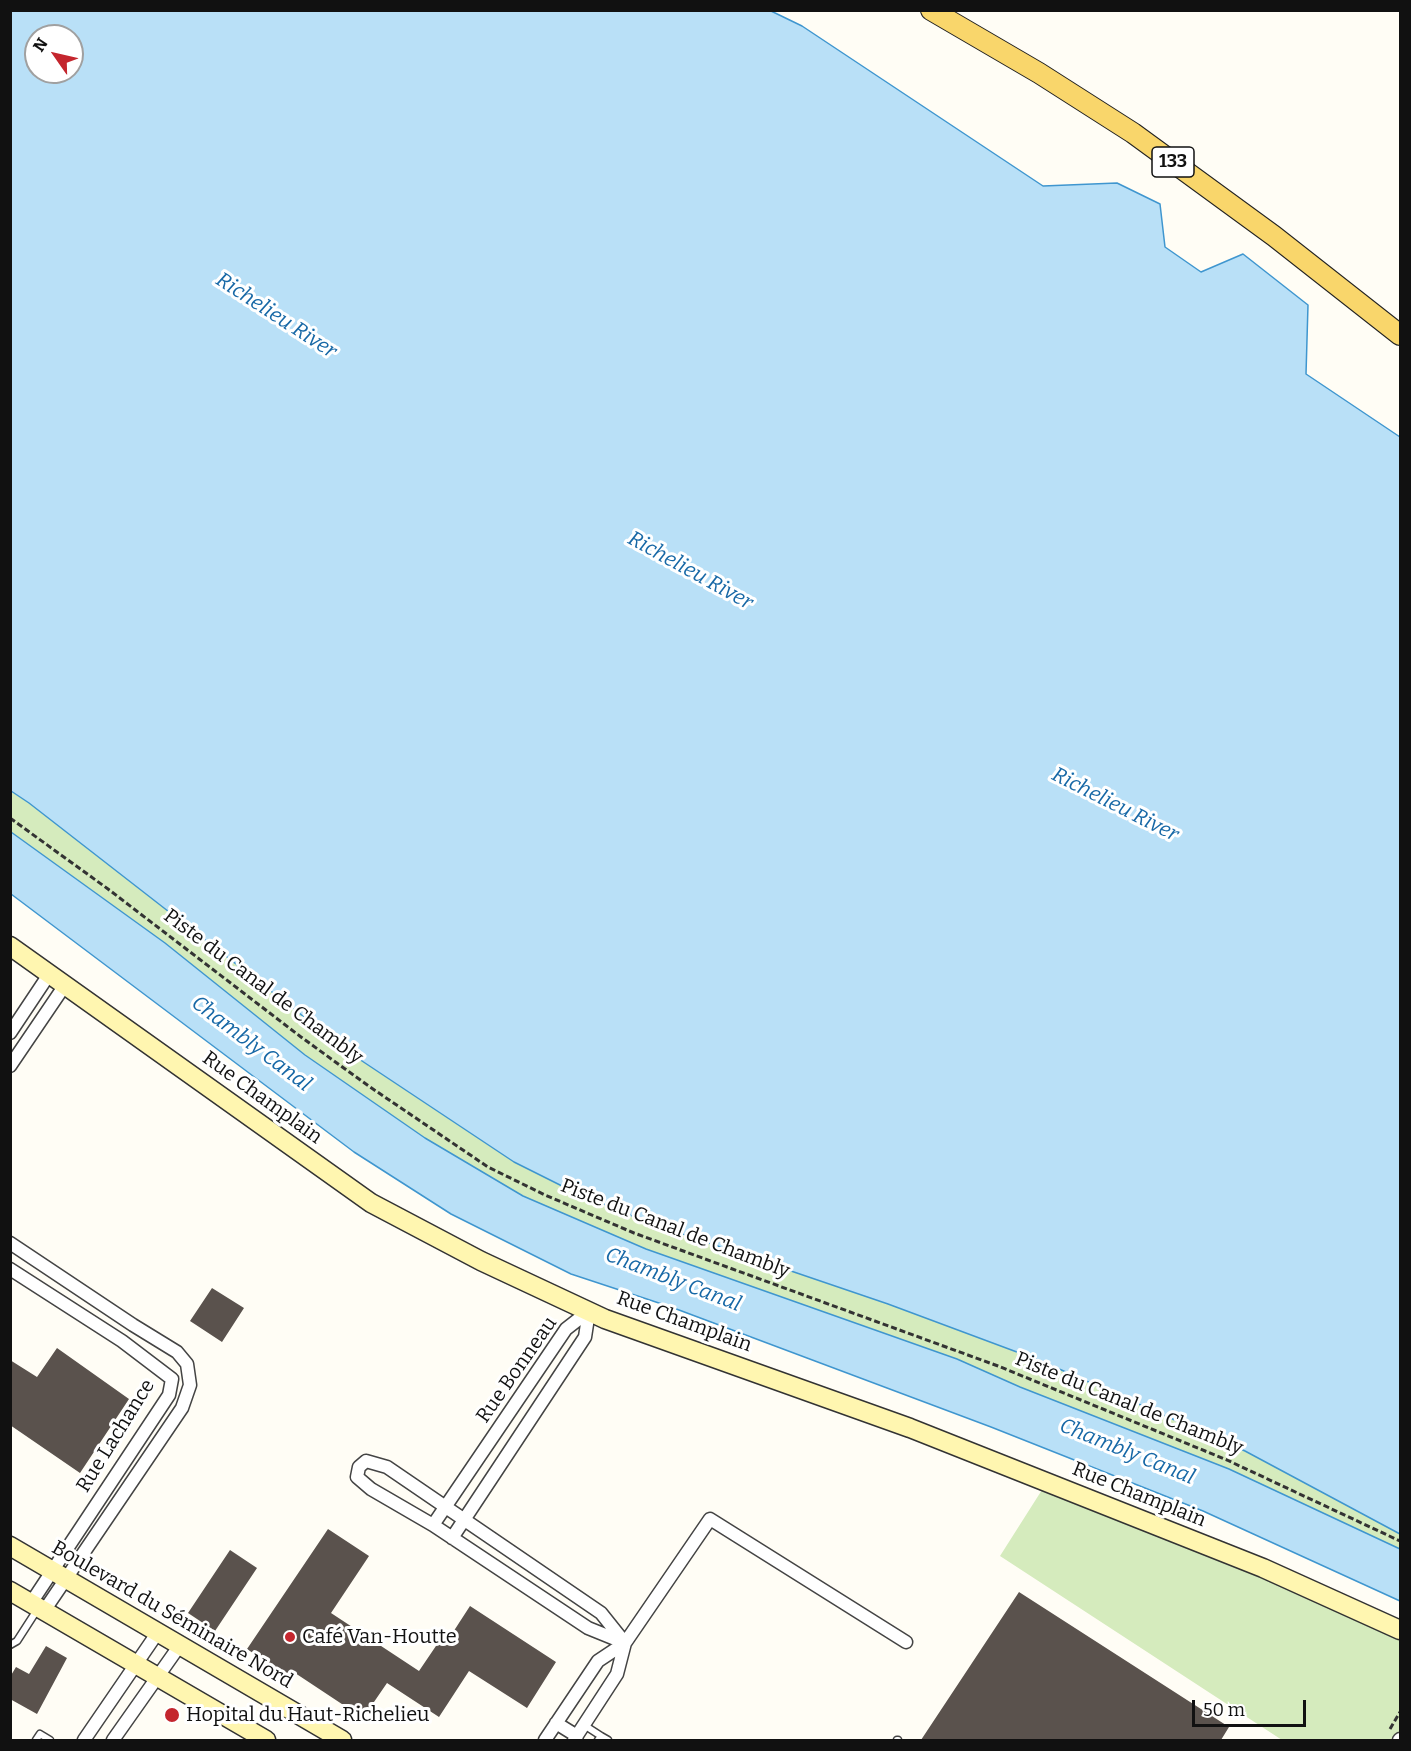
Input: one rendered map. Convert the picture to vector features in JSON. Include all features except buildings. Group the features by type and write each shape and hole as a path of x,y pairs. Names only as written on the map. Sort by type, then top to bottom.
{"main road":[{"name":"133","path":"931,10 1082,100 1158,150 1274,236 1401,335"}],"street":[{"name":"Rue Champlain","path":"10,946 371,1203 481,1261 605,1319 910,1428 1263,1568 1401,1630"},
{"path":"10,1033 50,974"},
{"path":"10,1066 65,985"},
{"path":"10,1243 177,1352 187,1364"},
{"name":"Rue Lachance","path":"33,1258 16,1272 122,1341 172,1379"},
{"name":"Rue Bonneau","path":"433,1525 566,1329 589,1311"},
{"name":"Rue Bonneau","path":"452,1538 585,1337 589,1311"},
{"path":"122,1341 133,1325"},
{"name":"Rue Lachance","path":"38,1607 59,1574 91,1512 169,1395 172,1379 187,1364"},
{"name":"Rue Lachance","path":"59,1574 104,1521 182,1408 190,1385 187,1364"},
{"path":"366,1461 387,1467 601,1613 625,1643 588,1628 433,1525 371,1490 357,1477 359,1467 366,1461"},
{"name":"Rue Lachance","path":"91,1512 104,1521"},
{"path":"556,1723 575,1738 617,1674 625,1643 710,1519 906,1642"},
{"name":"Boulevard du Séminaire Nord","path":"10,1546 342,1740"},
{"path":"525,1587 536,1568"},
{"path":"10,1591 266,1740"},
{"path":"84,1740 158,1632"},
{"path":"545,1740 598,1661 625,1643"},
{"path":"114,1740 180,1645"}],"lane":[{"path":"10,1645 17,1641 38,1607"},
{"path":"584,1725 600,1738 608,1740"},
{"path":"36,1740 40,1734 50,1740"}],"path":[{"name":"Piste du Canal de Chambly","path":"10,818 108,889 353,1075 488,1167 545,1196 634,1233 999,1366 1227,1460 1401,1541"},
{"path":"1388,1731 1401,1712"}],"green space":[{"path":"10,791 29,803 353,1055 514,1162 568,1189 644,1221 888,1304 1041,1361 1245,1451 1400,1534 1400,1549 1229,1469 1020,1387 957,1359 646,1249 523,1196 425,1138 305,1055 165,943 11,832"},
{"path":"1047,1482 1400,1630 1399,1740 1282,1740 1000,1556"}],"water":[{"name":"Richelieu River","path":"10,11 771,11 802,26 1043,186 1117,183 1160,204 1165,247 1201,272 1243,254 1308,305 1306,374 1400,437 1400,1534 1245,1451 1041,1361 888,1304 644,1221 568,1189 514,1162 353,1055 11,791"},
{"name":"Chambly Canal","path":"11,832 165,943 305,1055 425,1138 523,1196 646,1249 957,1359 1020,1387 1229,1469 1400,1549 1400,1601 1203,1511 991,1427 671,1307 571,1274 451,1214 354,1152 11,894"}],"place":[{"name":"Café Van-Houtte","path":"290,1637"},
{"name":"Hopital du Haut-Richelieu","path":"172,1715"}]}
